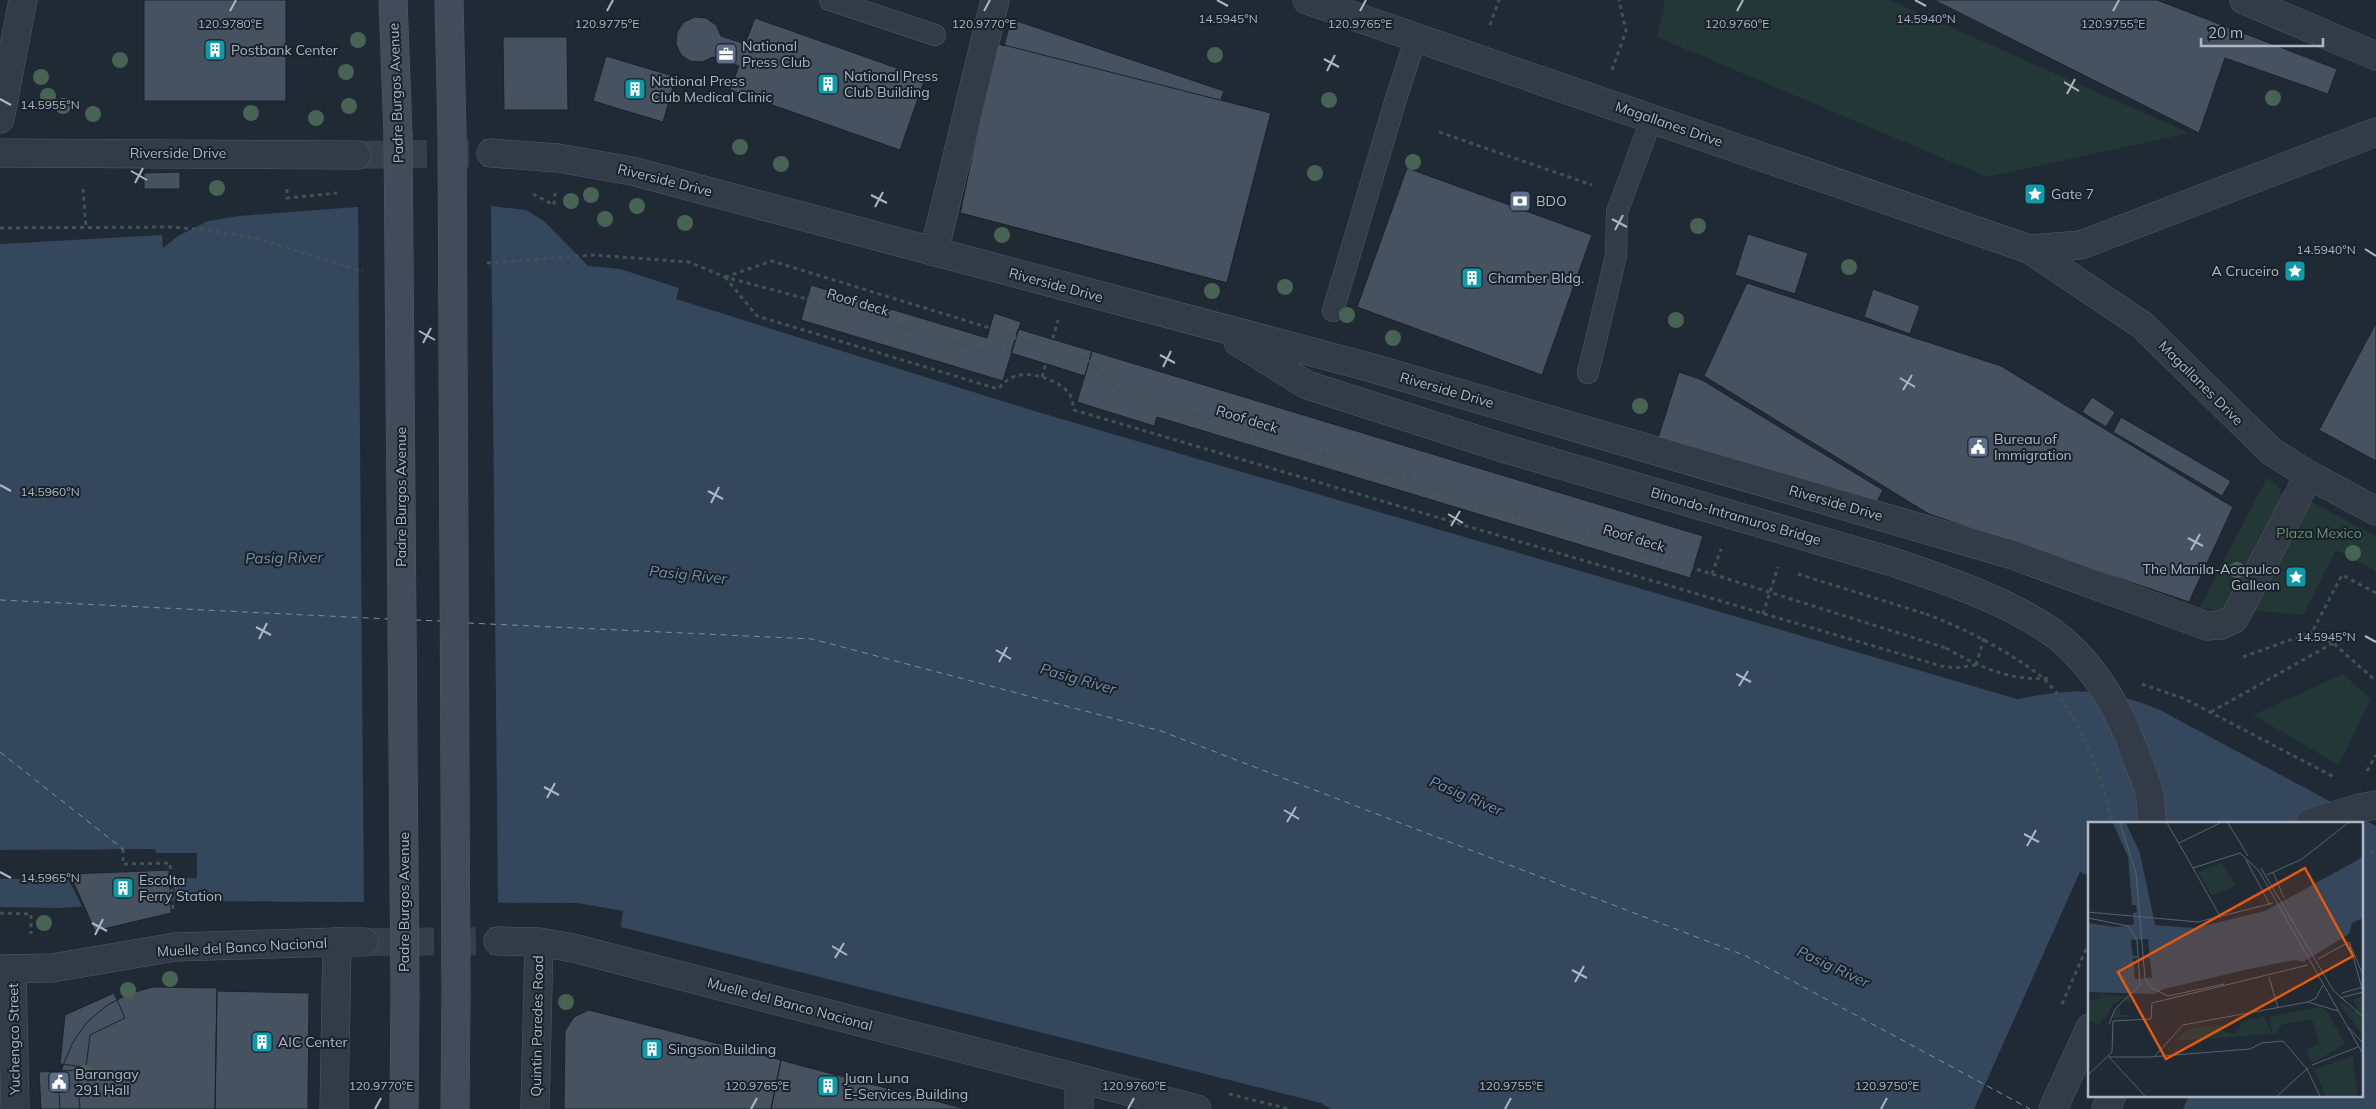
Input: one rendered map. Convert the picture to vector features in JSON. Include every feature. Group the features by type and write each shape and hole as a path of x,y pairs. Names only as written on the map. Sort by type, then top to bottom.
{"main road":[{"name":"Padre Burgos Avenue","path":"393,0 398,134 405,995 404,1109"},
{"path":"449,0 452,133 455,1109"}],"street":[{"path":"0,119 23,0"},
{"path":"934,252 994,0"},
{"name":"Magallanes Drive","path":"1307,0 2029,249 2142,325 2272,452 2309,475 2376,511"},
{"path":"2244,0 2376,56"},
{"name":"Magallanes Drive","path":"2029,249 2081,245 2376,132"},
{"name":"Riverside Drive","path":"491,152 558,158 632,171 1372,368 2014,555 2207,626 2221,625 2234,619 2309,475"},
{"name":"Riverside Drive","path":"0,153 357,155"},
{"name":"Binondo-Intramuros Bridge","path":"1213,327 1307,385 1503,448 1893,562 1953,582 2014,611 2050,631 2082,660 2110,698 2129,736 2150,794 2152,822"},
{"path":"2313,822 2359,808 2376,805"},
{"name":"Muelle del Banco Nacional","path":"498,941 539,942 610,957 1197,1109"},
{"path":"334,1109 337,942"},
{"name":"Muelle del Banco Nacional","path":"6,969 52,968 175,947 364,942"},
{"name":"Quintin Paredes Road","path":"535,1109 539,942"},
{"name":"Yuchengco Street","path":"6,969 15,1109"},
{"path":"2053,1109 2088,1032"},
{"path":"1078,1109 1079,1079"},
{"path":"2106,1109 2112,1096"}],"lane":[{"path":"830,0 935,35"},
{"path":"1333,310 1416,37"},
{"path":"1588,373 1616,256 1617,212 1652,118"}],"path":[{"path":"1602,101 1626,31 1620,0"},
{"path":"1439,132 1592,186"},
{"path":"83,188 86,228"},
{"path":"287,198 340,192"},
{"path":"531,193 554,205"},
{"path":"0,228 171,227 205,230 255,238 358,270"},
{"name":"Roof deck","path":"492,263 593,255 689,262 725,277 762,285 985,352 1015,338 1089,361 1118,391 1946,648 1976,666 1956,668 1940,666 1763,614"},
{"path":"1015,338 990,328 772,260 725,277 757,316 998,389 1014,376 1028,375 1042,378 1057,384 1068,392 1073,401 1074,410 1763,614 1778,567"},
{"path":"1042,378 1052,339"},
{"path":"1712,574 1720,549 1728,552"},
{"path":"1795,573 1926,614 1961,628 2039,674 2066,704 2084,737 2112,822"},
{"path":"2243,657 2312,632 2342,575 2376,593"},
{"path":"2312,632 2334,643 2376,681"},
{"path":"2334,643 2210,712 2340,780"},
{"path":"123,849 123,864 170,863 175,947"},
{"path":"0,913 31,914"}],"green space":[{"path":"1664,0 1890,0 2189,133 1987,177 1657,37"},
{"path":"2267,478 2277,486 2282,498 2226,607 2217,611 2200,607"},
{"name":"Plaza Mexico","path":"2308,500 2376,536 2376,571 2336,550 2303,615 2251,610"},
{"path":"2343,674 2371,699 2339,765 2253,715"}],"water":[{"name":"Pasig River","path":"491,206 526,210 544,221 588,266 620,269 679,288 676,299 1031,410 2017,699 2056,693 2089,692 2122,697 2160,710 2376,826 2376,1109 1331,1109 1321,1103 621,927 623,911 577,903 172,901 59,908 0,907 0,244 162,235 163,248 178,236 208,221 239,216 357,207"}],"pier":[{"path":"358,204 491,204 498,905 364,904"},
{"path":"155,849 156,853 197,853 197,878 174,879 174,901 82,906 68,879 0,879 0,850"},
{"path":"2080,872 2088,875 2088,1096 2189,1096 2183,1109 1974,1109"}],"building":[{"name":"Postbank Center","path":"144,0 286,0 286,101 144,101"},
{"path":"1934,0 2157,0 2337,69 2328,94 2225,58 2199,133"},
{"name":"National Press Club Building","path":"695,17 706,18 716,25 721,36 745,44 755,18 925,78 900,150 730,90 739,66 713,57 702,62 690,61 681,55 676,44 677,32 684,22"},
{"path":"1011,19 1224,91 1221,99 1271,113 1227,283 960,213 996,43 1004,46"},
{"path":"503,37 567,37 568,110 504,110"},
{"path":"996,43 1271,113 1227,283 960,213"},
{"name":"National Press Club Medical Clinic","path":"606,56 676,77 663,122 593,101"},
{"name":"Chamber Bldg.","path":"1407,168 1592,235 1542,375 1357,307"},
{"path":"180,172 180,189 144,189 144,173"},
{"path":"1748,234 1808,253 1795,294 1735,275"},
{"name":"Bureau of Immigration","path":"1747,283 2001,366 2233,507 2189,602 1929,514 1704,376"},
{"path":"811,285 987,338 994,313 1021,322 1003,381 801,320"},
{"path":"1873,289 1920,306 1910,334 1864,317"},
{"path":"2376,323 2376,461 2319,430"},
{"path":"1018,329 1092,351 1085,376 1011,353"},
{"path":"1092,351 1703,536 1690,578 1157,417 1154,426 1077,402"},
{"path":"1679,372 1702,380 1883,490 1875,505 1658,438"},
{"path":"2092,397 2115,412 2106,427 2082,412"},
{"path":"2121,417 2231,481 2222,496 2113,432"},
{"name":"Escolta Ferry Station","path":"169,870 171,913 95,931 70,874"},
{"path":"153,987 217,988 215,1109 60,1109 59,1093 62,1068 72,1044 86,1023 106,1006 128,994"},
{"name":"AIC Center","path":"217,991 309,993 308,1109 215,1109"},
{"path":"114,993 125,1018 90,1035 86,1067 60,1064 65,1015"},
{"name":"Singson Building","path":"589,1010 781,1060 771,1109 564,1109 565,1031 574,1017"},
{"name":"Juan Luna E-Services Building","path":"781,1060 795,1064 966,1109 771,1109"},
{"name":"Barangay 291 Hall","path":"77,1070 80,1109 41,1109 39,1072"}],"ferry route":[{"path":"0,600 389,619"},
{"path":"415,620 441,621"},
{"path":"468,623 812,639 1161,731 1746,956 2030,1109"},
{"path":"0,752 123,849"}],"tunnel":[{"path":"357,155 491,153"},
{"path":"364,942 498,941"}],"place":[{"name":"Postbank Center","path":"215,50"},
{"name":"National Press Club","path":"726,54"},
{"name":"National Press Club Building","path":"828,84"},
{"name":"National Press Club Medical Clinic","path":"635,89"},
{"name":"Gate 7","path":"2035,194"},
{"name":"BDO","path":"1520,201"},
{"name":"A Cruceiro","path":"2295,271"},
{"name":"Chamber Bldg.","path":"1472,278"},
{"name":"Bureau of Immigration","path":"1978,447"},
{"name":"The Manila-Acapulco Galleon","path":"2296,577"},
{"name":"Escolta Ferry Station","path":"123,888"},
{"name":"AIC Center","path":"262,1042"},
{"name":"Singson Building","path":"652,1049"},
{"name":"Barangay 291 Hall","path":"59,1082"},
{"name":"Juan Luna E-Services Building","path":"828,1086"}]}
